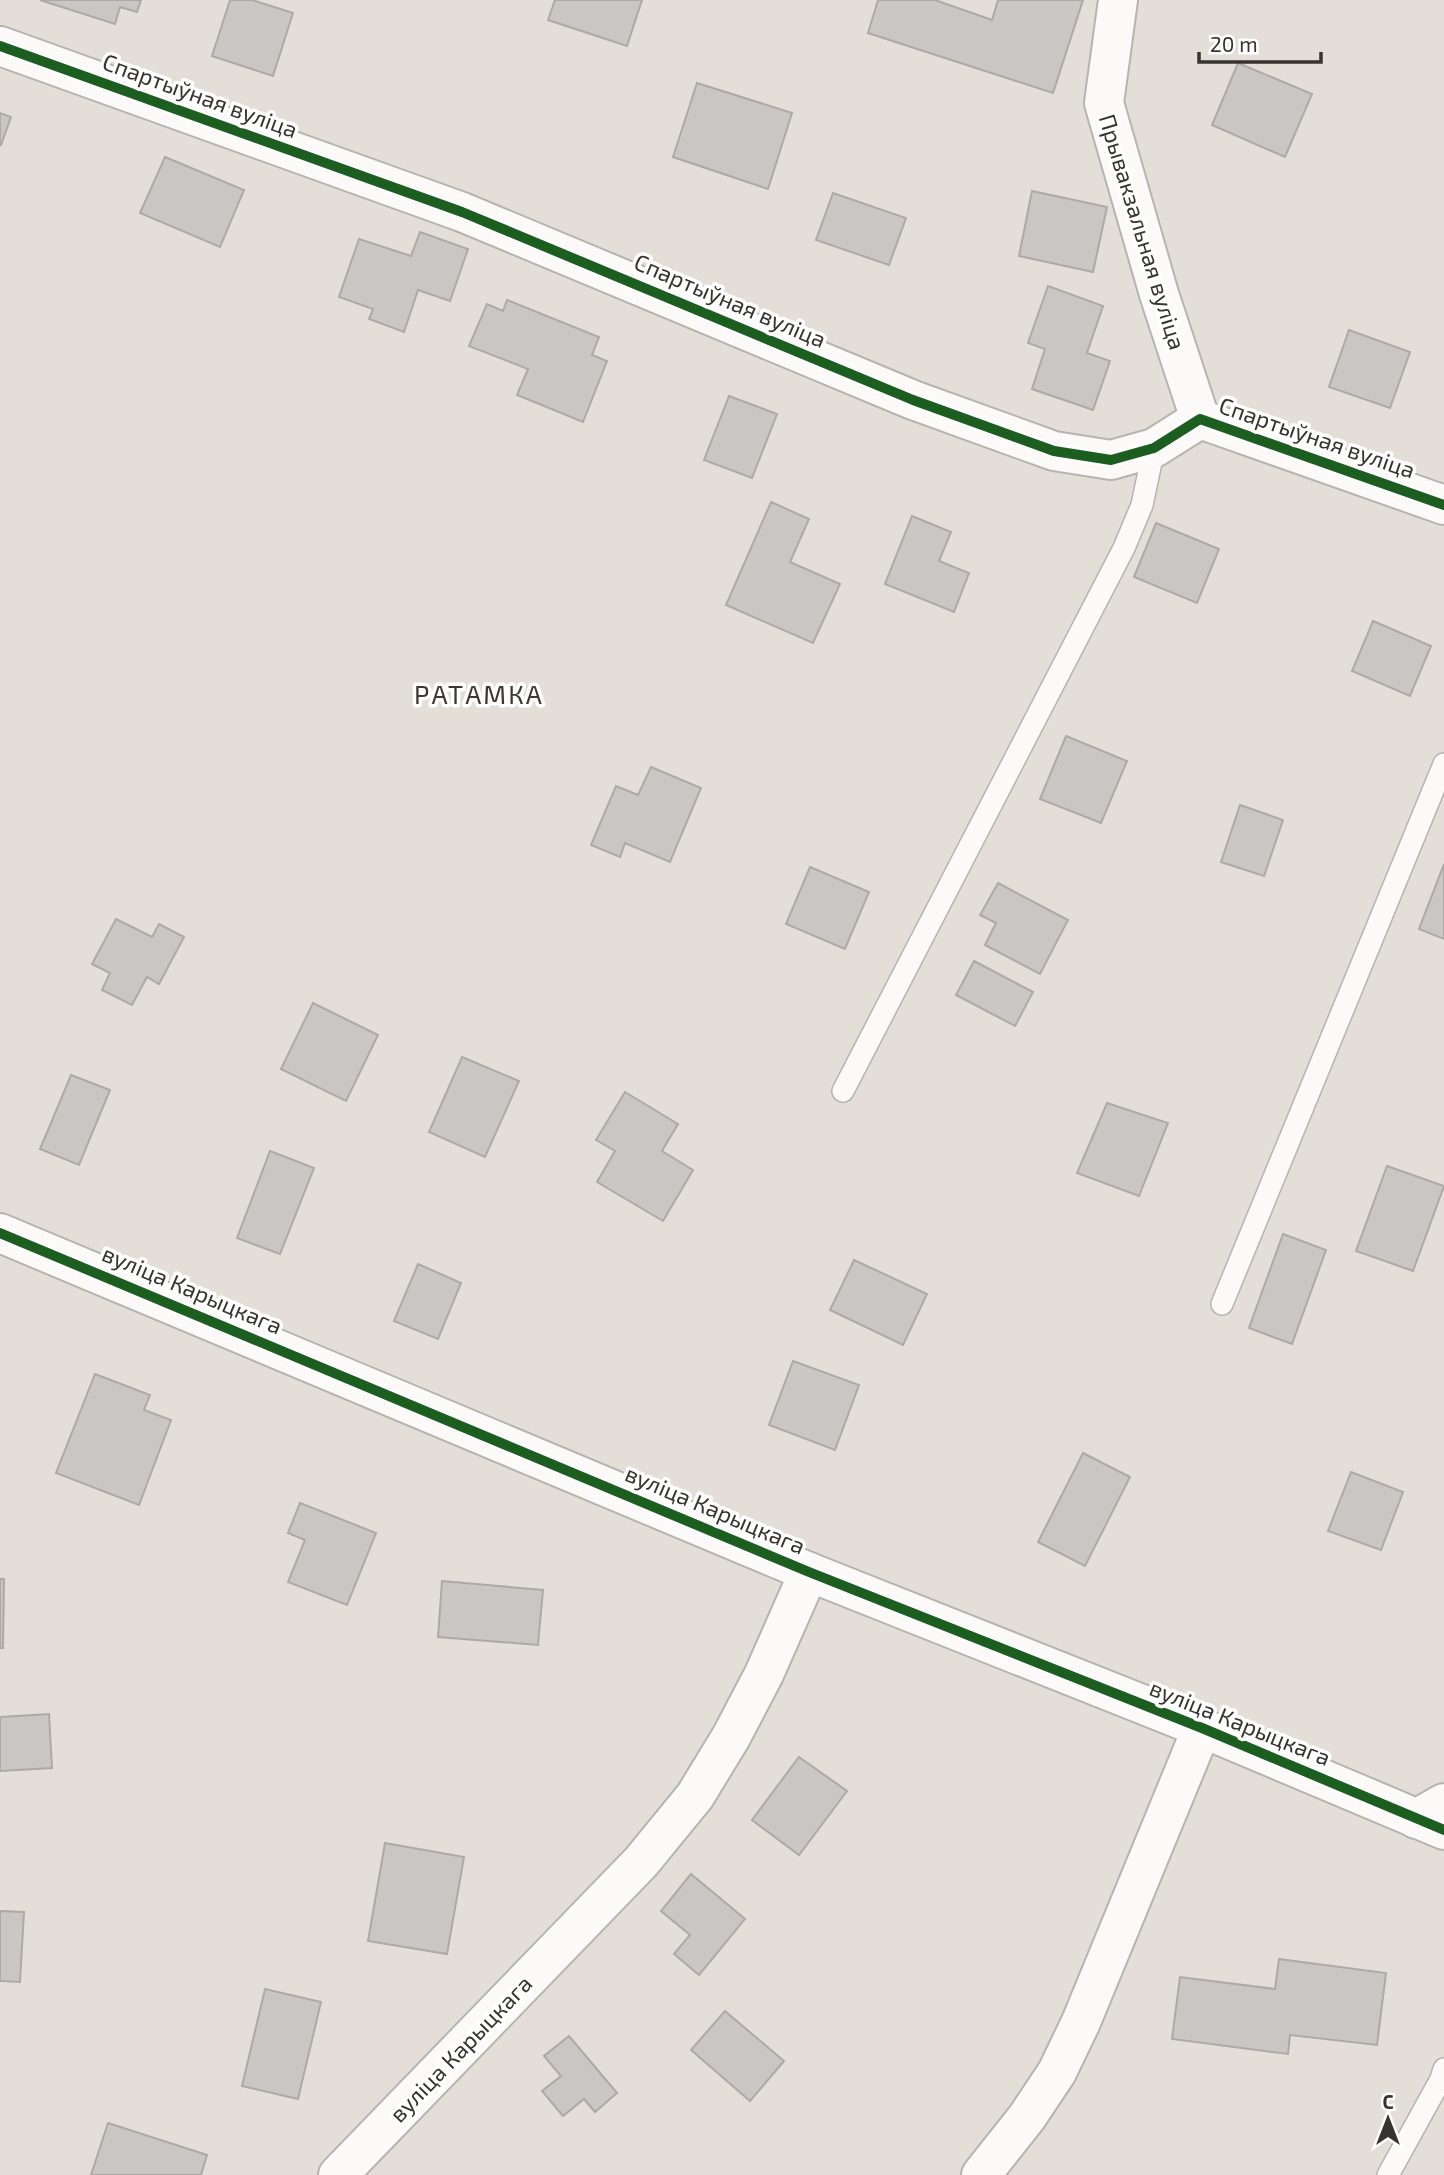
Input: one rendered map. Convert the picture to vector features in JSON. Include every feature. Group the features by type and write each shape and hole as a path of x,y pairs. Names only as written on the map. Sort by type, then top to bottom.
{"street":[{"name":"Прывакзальная вуліца","path":"1118,0 1104,103 1159,294 1200,419"},
{"name":"Спартыўная вуліца","path":"0,46 462,212 913,400 1054,451 1111,460 1154,447 1200,419 1444,505"},
{"name":"вуліца Карыцкага","path":"0,1233 808,1572 1435,1817"},
{"name":"вуліца Карыцкага","path":"338,2175 641,1862 695,1796 731,1737 764,1674 808,1572"},
{"path":"981,2175 1027,2117 1057,2071 1081,2022 1202,1728"}],"lane":[{"path":"843,1091 1124,548 1142,505 1154,447"},
{"path":"1222,1304 1444,764"},
{"path":"1388,2175 1444,2069"}],"building":[{"path":"40,0 141,0 137,12 120,7 115,24"},
{"path":"230,0 252,0 293,13 273,76 212,56"},
{"path":"555,0 642,0 627,46 548,20"},
{"path":"878,0 935,0 992,20 998,0 1083,0 1053,93 868,33"},
{"path":"1238,63 1312,94 1285,157 1212,125"},
{"path":"697,83 792,113 768,189 673,157"},
{"path":"0,113 11,117 1,145 0,145"},
{"path":"165,157 244,190 220,247 140,213"},
{"path":"1032,191 1107,207 1093,272 1019,256"},
{"path":"833,193 906,218 889,265 816,240"},
{"path":"420,232 468,249 450,301 418,290 404,332 369,319 373,309 339,297 359,239 411,256"},
{"path":"1048,286 1103,306 1087,353 1110,361 1093,410 1032,389 1045,349 1028,343"},
{"path":"507,300 599,337 592,355 607,361 583,422 517,395 528,369 469,346 487,304 503,311"},
{"path":"1349,330 1410,352 1390,408 1329,387"},
{"path":"729,396 777,414 752,478 704,460"},
{"path":"771,502 809,519 790,562 840,584 813,643 726,605"},
{"path":"912,516 951,532 939,561 969,573 954,612 885,584"},
{"path":"1156,523 1219,549 1197,603 1134,577"},
{"path":"1373,621 1431,646 1410,696 1352,671"},
{"path":"1066,736 1127,761 1101,823 1040,799"},
{"path":"651,767 701,788 670,862 625,843 620,857 591,845 616,786 638,795"},
{"path":"1240,805 1283,820 1264,876 1221,862"},
{"path":"1444,864 1444,939 1419,929"},
{"path":"810,867 869,892 845,949 786,924"},
{"path":"998,883 1068,920 1040,974 985,945 996,923 980,915"},
{"path":"116,919 152,937 159,924 184,937 159,984 147,977 132,1005 102,990 110,973 92,964"},
{"path":"974,961 1033,992 1015,1026 956,995"},
{"path":"313,1003 378,1035 346,1101 281,1069"},
{"path":"462,1057 519,1081 485,1157 429,1132"},
{"path":"71,1075 110,1090 79,1165 40,1149"},
{"path":"625,1092 678,1124 662,1151 693,1170 663,1221 597,1182 615,1151 596,1140"},
{"path":"1107,1103 1168,1123 1139,1196 1077,1173"},
{"path":"270,1151 314,1168 280,1254 237,1238"},
{"path":"1387,1166 1444,1186 1413,1271 1356,1251"},
{"path":"1283,1234 1326,1250 1292,1344 1249,1328"},
{"path":"854,1260 927,1294 903,1345 830,1310"},
{"path":"418,1264 461,1283 438,1339 394,1321"},
{"path":"793,1361 859,1385 835,1450 769,1425"},
{"path":"95,1374 150,1395 144,1410 171,1420 139,1505 56,1473"},
{"path":"1083,1453 1130,1477 1085,1566 1038,1542"},
{"path":"1351,1472 1403,1492 1381,1550 1328,1531"},
{"path":"300,1503 376,1533 347,1605 288,1582 305,1540 288,1533"},
{"path":"0,1579 4,1579 3,1648 0,1648"},
{"path":"442,1581 543,1590 538,1645 438,1637"},
{"path":"49,1714 52,1768 0,1771 0,1717"},
{"path":"799,1757 847,1791 799,1855 752,1820"},
{"path":"385,1843 464,1857 447,1954 368,1941"},
{"path":"691,1874 745,1919 699,1975 674,1954 690,1935 661,1911"},
{"path":"0,1911 24,1912 20,1982 0,1981"},
{"path":"1279,1959 1386,1973 1377,2045 1290,2035 1288,2054 1172,2039 1180,1977 1275,1989"},
{"path":"265,1989 321,2002 298,2099 242,2086"},
{"path":"725,2011 784,2061 750,2101 691,2050"},
{"path":"569,2036 617,2093 595,2112 584,2099 563,2116 542,2091 561,2076 544,2056"},
{"path":"108,2123 207,2155 201,2175 91,2175"}],"cycle path":[{"path":"0,46 462,212 913,400 1054,451 1111,460 1154,448 1200,419 1444,505"},
{"path":"0,1233 809,1572 1202,1728 1444,1830"}],"district":[{"name":"РАТАМКА","path":"479,695"}]}
